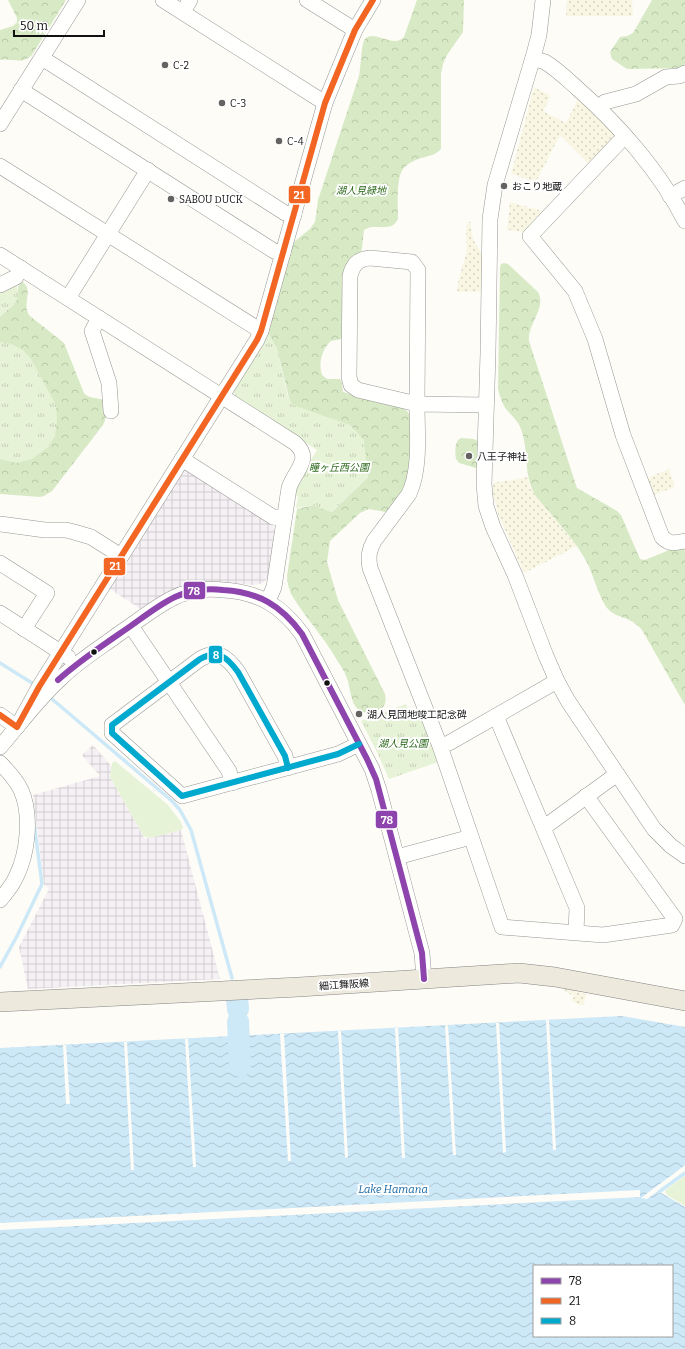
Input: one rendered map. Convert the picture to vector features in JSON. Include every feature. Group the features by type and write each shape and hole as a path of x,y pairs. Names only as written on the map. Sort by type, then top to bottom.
{"main road":[{"name":"細江舞阪線","path":"0,1002 299,987 500,974 537,974 685,1001"}],"street":[{"path":"0,124 78,0"},
{"path":"163,0 187,6 325,103"},
{"path":"307,0 354,30"},
{"path":"18,726 39,687 261,332 325,103 354,30 373,0"},
{"path":"543,0 539,35 533,59 495,186 491,207 489,235 488,353 484,484 486,506 493,527 515,575 557,681 576,713 654,829 671,846 685,856"},
{"path":"42,58 285,212 294,215"},
{"path":"533,59 544,62 566,78 599,108 625,136 655,174 685,221"},
{"path":"599,108 605,102 636,94 666,77 679,76 685,73"},
{"path":"21,90 274,251 283,253"},
{"path":"625,136 530,236 575,291 595,339 623,435 662,537 667,542 674,543 685,541"},
{"path":"0,166 261,332"},
{"path":"68,298 148,170"},
{"path":"670,196 685,188"},
{"path":"0,255 301,448 303,456 302,464 291,480 289,488 274,587 268,601"},
{"path":"486,404 417,404 358,390 351,385 349,377 350,276 352,268 356,262 370,258 412,262 418,270 417,404 417,467 413,486 409,494 374,541 368,558 370,568 440,746 502,927 603,935 672,925 675,919 586,796"},
{"path":"0,285 16,277 21,268"},
{"path":"99,318 92,331 109,383 111,411"},
{"path":"182,459 273,517 284,518"},
{"path":"0,524 74,532 91,538 121,556"},
{"path":"0,563 47,592 24,629"},
{"path":"0,747 52,686 78,663 173,598 195,590 218,589 252,594 268,601 288,617 302,634 376,779 422,953 424,979"},
{"path":"0,613 78,663"},
{"path":"130,626 229,771 232,783"},
{"path":"288,768 285,756 238,672 232,663 220,655 213,654 200,659 112,725 112,733 182,796 288,768 338,754 359,744"},
{"path":"440,746 557,681"},
{"path":"0,716 18,726"},
{"path":"496,716 577,908 576,932"},
{"path":"0,763 20,788 24,799 28,820 21,863 16,877 0,900"},
{"path":"543,826 550,824 617,774"},
{"path":"397,857 471,837"}],"shaded area":[{"path":"567,0 632,0 633,16 566,16"},
{"path":"534,87 551,96 543,111 566,123 579,97 615,133 615,138 590,165 560,135 536,182 511,174"},
{"path":"510,202 546,212 527,232 507,230"},
{"path":"470,221 473,239 482,254 482,292 457,292 458,282 467,250 466,231 467,225"},
{"path":"190,469 270,520 277,534 270,576 263,583 254,585 219,582 194,583 182,587 142,610 107,587 180,471"},
{"path":"669,469 675,487 651,496 645,479"},
{"path":"528,477 530,487 535,495 577,546 524,573 498,514 493,494 493,483"},
{"path":"93,745 112,767 110,777 145,839 181,830 220,979 28,989 19,947 49,889 44,884 33,795 100,776 82,755"},
{"path":"566,988 586,994 584,1005 579,1005 572,1001 574,996 564,991"}],"green space":[{"path":"8,0 66,0 32,55 24,60 0,60 0,30 13,26 17,22 17,18"},
{"name":"湖人見緑地","path":"417,0 464,0 463,32 447,55 441,74 441,149 433,154 412,162 403,169 399,179 398,219 395,223 387,227 373,227 364,230 362,248 343,336 341,339 331,341 328,344 323,352 320,366 322,375 327,379 340,379 343,392 401,407 409,413 413,422 409,484 389,511 385,512 369,509 360,513 330,541 327,562 338,600 386,698 382,708 368,713 359,710 353,703 348,680 344,672 332,651 291,594 287,576 297,509 313,505 332,512 368,477 297,407 290,402 277,349 268,333 289,252 295,241 310,229 315,222 318,200 359,76 364,41 365,39 373,36 395,41 404,37"},
{"path":"652,0 685,0 685,68 627,69 612,59 610,52 620,37 633,33"},
{"path":"501,264 508,264 538,292 540,298 539,310 531,328 529,341 577,488 617,511 621,515 640,559 645,560 685,545 685,705 642,630 638,625 616,615 608,609 602,599 588,564 580,551 568,534 535,495 531,487 527,471 525,446 520,426 506,409 501,400 498,389 500,268"},
{"path":"23,282 26,286 28,294 27,307 30,316 64,343 84,393 90,397 103,400 106,412 106,419 103,425 52,491 40,497 0,494 0,317 16,300 19,284"},
{"path":"15,283 18,289 17,299 15,303 0,317 0,291"},
{"name":"瞳ヶ丘西公園","path":"268,333 277,349 288,397 293,405 350,425 364,440 368,477 332,512 313,505 296,508 298,496 293,495 301,475 317,450 236,398 233,388"},
{"path":"0,342 11,344 23,350 31,359 56,405 57,421 55,436 48,447 32,459 16,463 0,459"},
{"path":"461,438 474,439 479,442 478,466 476,468 459,463 456,459 456,444"},
{"name":"湖人見公園","path":"406,704 410,715 419,711 438,762 389,779 361,721"},
{"path":"115,761 168,805 181,822 183,828 181,830 150,838 143,835 110,777 112,763"},
{"path":"685,1176 685,1206 667,1195 665,1192"}],"water":[{"name":"Lake Hamana","path":"622,1016 685,1027 685,1165 641,1198 647,1199 658,1191 685,1207 685,1349 0,1349 0,1048"}],"pier":[{"path":"546,1020 549,1020 556,1150 553,1150"},
{"path":"496,1023 499,1023 506,1152 503,1153"},
{"path":"448,1025 456,1155 453,1155 445,1026"},
{"path":"395,1028 398,1028 405,1158 402,1158"},
{"path":"338,1031 341,1031 348,1157 345,1158"},
{"path":"280,1034 284,1034 291,1161 288,1161"},
{"path":"185,1039 188,1039 196,1167 193,1167"},
{"path":"124,1042 127,1042 134,1170 131,1170"},
{"path":"63,1045 66,1045 70,1104 66,1104"},
{"path":"640,1190 640,1197 0,1230 0,1223"}],"waterway":[{"path":"0,663 32,683"},
{"path":"52,699 172,801 180,810 191,830 232,978"},
{"path":"0,967 42,884 34,823"},
{"path":"237,998 238,1009"},
{"path":"238,1022 240,1066"},
{"path":"659,1192 685,1173"}],"transit line":[{"name":"21","path":"0,715 17,727 39,687 257,340 261,331 325,103 355,30 373,0"},
{"name":"78","path":"58,680 89,655 154,609 175,597 186,593 210,589 236,591 258,597 268,602 286,615 302,634 376,779 422,953 424,979"},
{"name":"8","path":"288,768 285,756 238,672 230,662 222,656 212,655 200,659 112,725 112,733 182,796 338,754 359,744"}],"place":[{"name":"C-2","path":"165,65"},
{"name":"C-3","path":"222,103"},
{"name":"C-4","path":"279,141"},
{"name":"おこり地蔵","path":"504,186"},
{"name":"SABOU DUCK","path":"171,199"},
{"name":"八王子神社","path":"469,456"},
{"name":"湖人見団地竣工記念碑","path":"359,714"}]}
